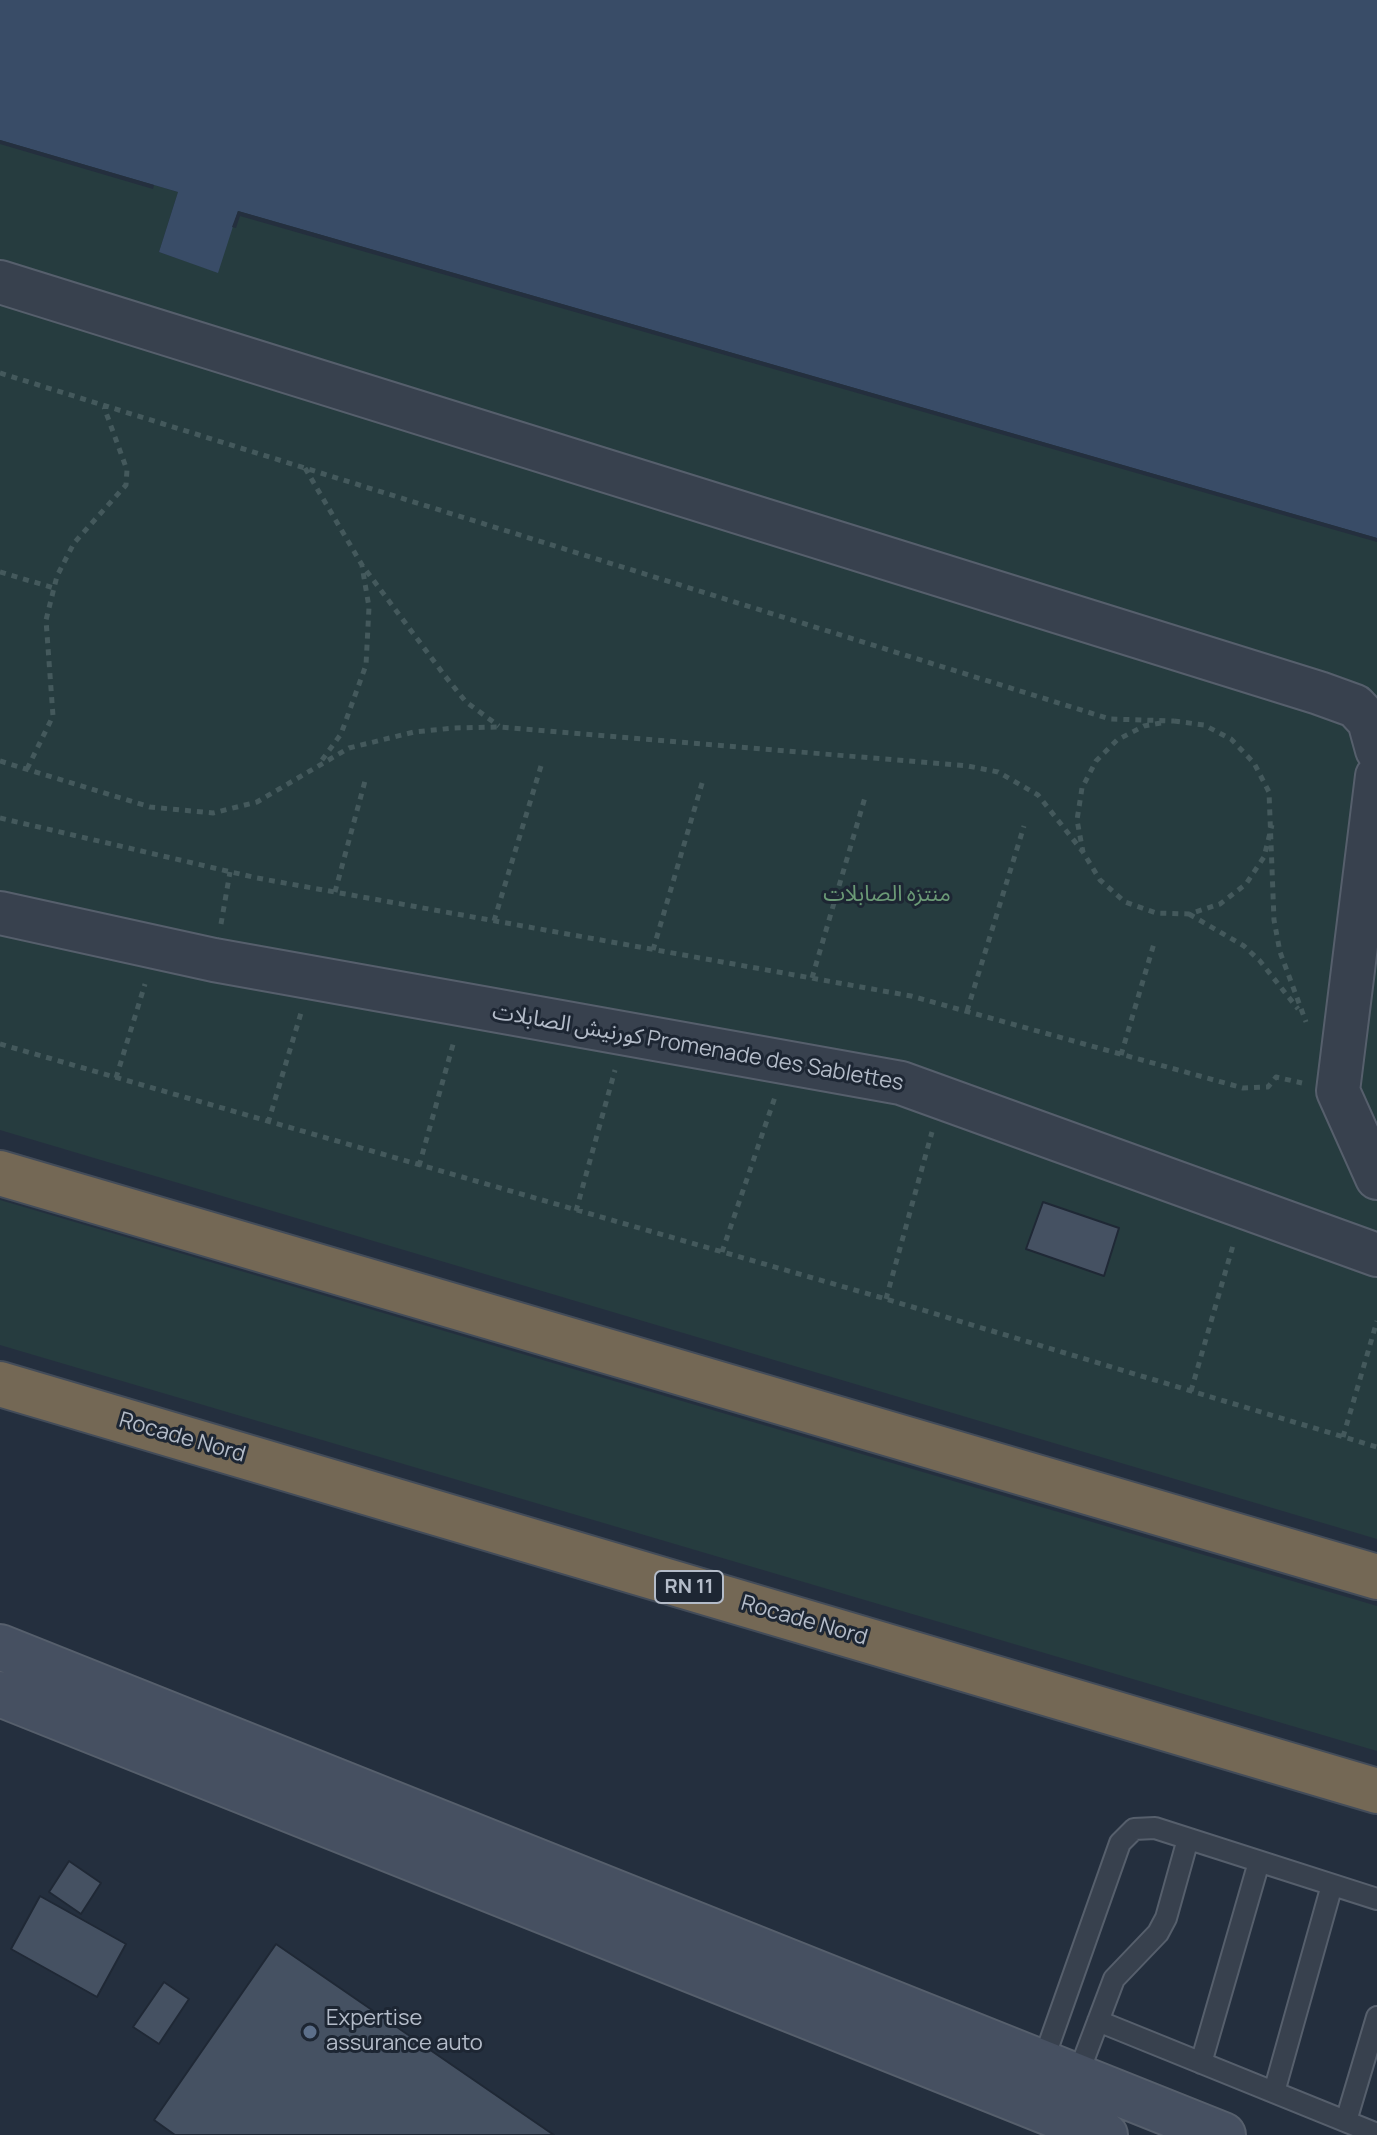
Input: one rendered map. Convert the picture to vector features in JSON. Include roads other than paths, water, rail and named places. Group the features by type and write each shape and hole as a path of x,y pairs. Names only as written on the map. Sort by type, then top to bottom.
{"highway":[{"path":"0,1173 1377,1577"},
{"name":"Rocade Nord","path":"0,1384 1377,1791"}],"street":[{"path":"0,282 1319,693 1355,706 1369,721 1377,750"},
{"path":"1377,776 1338,1091 1377,1178"},
{"name":"كورنيش الصابلات Promenade des Sablettes","path":"0,913 155,948 901,1083 1377,1255"},
{"path":"0,1647 303,1769 1076,2103"},
{"path":"0,1694 279,1805 1076,2103 1223,2135"},
{"path":"279,1805 303,1769"}],"lane":[{"path":"1076,2103 1120,1843 1134,1829 1144,1827 1188,1839 1377,1899"},
{"path":"1076,2103 1098,2021 1119,1972 1158,1933 1166,1918 1188,1839"},
{"path":"1201,2063 1259,1862"},
{"path":"1274,2092 1332,1885"},
{"path":"1346,2121 1377,2017"},
{"path":"1098,2021 1377,2134"}],"water":[{"path":"0,0 1377,0 1377,538 238,211 218,273 159,252 178,192 0,140"}],"place":[{"name":"Expertise assurance auto","path":"310,2032"}],"park label":[{"name":"منتزه الصابلات","path":"887,895"}]}
